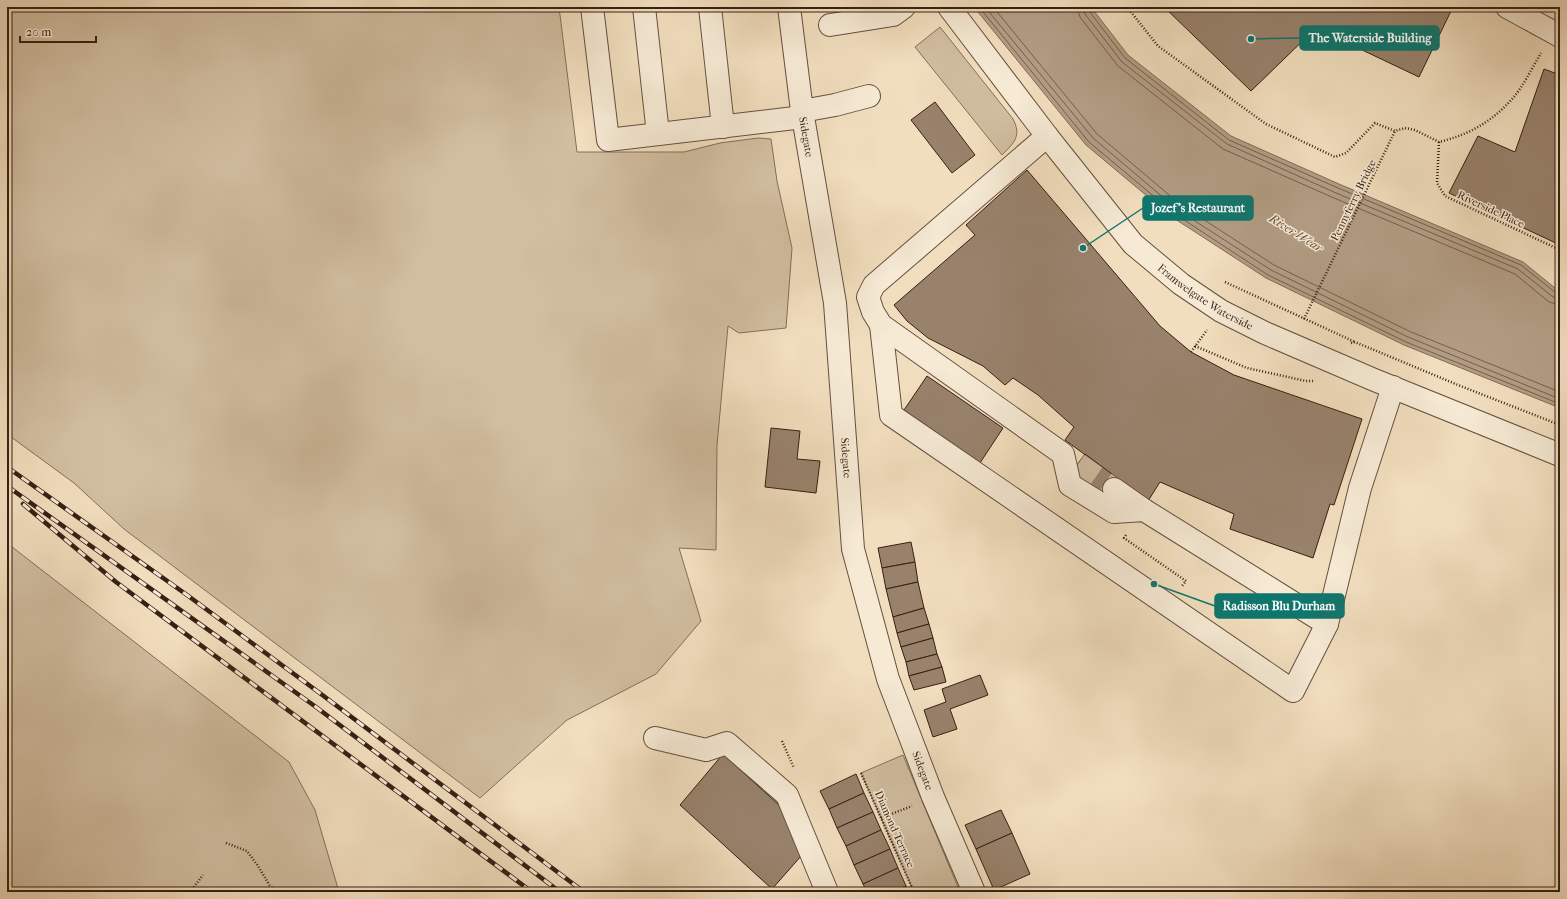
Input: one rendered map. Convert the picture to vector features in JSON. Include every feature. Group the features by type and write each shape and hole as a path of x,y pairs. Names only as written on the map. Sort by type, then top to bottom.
{"street":[{"path":"592,7 608,140 723,127 803,114 869,96"},
{"path":"644,7 658,134"},
{"path":"710,7 723,127"},
{"name":"Sidegate","path":"789,7 803,114 835,303 853,549 888,679 933,798 974,892"},
{"path":"830,25 893,15 904,7"},
{"name":"Framwelgate Waterside","path":"949,7 1047,136 1133,244 1181,284 1221,311 1266,333 1393,387 1560,455"},
{"path":"1507,7 1557,34"},
{"path":"1047,136 874,285 868,298 873,312 881,325 1071,459 1070,485 1114,512 1144,510"},
{"path":"835,303 868,298"},
{"path":"881,325 891,415 1293,691 1327,624 1360,488 1393,387"},
{"path":"1114,489 1144,510 1327,624"},
{"path":"655,738 706,750 727,743 787,795 827,892"}],"path":[{"path":"1126,7 1158,46 1266,124 1335,157 1346,153 1374,123 1395,131 1405,128 1415,130 1438,142 1458,137 1474,130 1489,120 1513,98 1557,34"},
{"name":"Pennyferry Bridge","path":"1304,319 1395,131"},
{"name":"Riverside Place","path":"1438,142 1438,183 1445,196 1560,250"},
{"path":"1223,282 1355,342"},
{"path":"1191,352 1207,330"},
{"path":"1195,346 1247,368 1306,381 1319,381"},
{"path":"1144,510 1124,538 1186,581 1169,605"},
{"name":"Diamond Terrace","path":"861,774 914,892"},
{"path":"881,818 916,804"},
{"path":"226,843 247,852 258,866 270,886 278,892"},
{"path":"190,892 203,875"}],"shaded area":[{"path":"7,7 559,7 577,152 684,152 720,143 758,138 771,139 777,181 792,248 786,328 739,333 728,326 717,445 716,550 679,548 701,621 656,674 567,720 480,798 124,529 74,483 7,434"},
{"path":"940,27 1013,119 1016,125 1017,135 1010,147 1002,155 915,47"},
{"path":"7,543 289,762 315,810 339,892 7,892"},
{"path":"903,755 960,892 914,892 861,773"}],"water":[{"name":"River Wear","path":"974,7 1091,7 1128,55 1231,136 1339,184 1523,262 1560,292 1560,408 1404,345 1266,278 1172,217 1086,145"}],"building":[{"path":"1164,7 1448,7 1452,9 1419,77 1316,28 1251,91"},
{"path":"1544,69 1560,75 1560,245 1449,193 1478,136 1515,152"},
{"path":"935,102 975,155 952,173 911,120"},
{"path":"1027,170 1160,326 1191,352 1234,375 1362,419 1334,505 1330,504 1313,558 1230,529 1234,514 1160,482 1148,501 1065,440 1074,427 1038,395 1013,378 1005,385 983,366 928,338 907,321 894,305 975,235 966,225"},
{"path":"927,376 1003,428 978,466 902,413"},
{"path":"771,428 800,431 797,459 820,461 816,493 765,487"},
{"path":"1085,454 1120,480 1107,499 1071,473"},
{"path":"911,542 915,562 882,568 878,548"},
{"path":"915,562 918,582 886,589 882,568"},
{"path":"918,582 924,608 893,617 886,589"},
{"path":"924,608 929,624 897,633 893,617"},
{"path":"929,624 933,638 901,647 897,633"},
{"path":"933,638 937,654 906,662 901,647"},
{"path":"937,654 942,667 909,676 906,662"},
{"path":"942,667 946,682 914,690 909,676"},
{"path":"980,675 988,695 950,709 957,729 933,737 924,710 946,702 942,689"},
{"path":"723,754 790,815 802,855 772,889 680,805"},
{"path":"856,774 864,793 829,809 820,791"},
{"path":"864,793 873,812 837,828 829,809"},
{"path":"1001,810 1012,833 976,849 965,825"},
{"path":"873,812 881,830 846,846 837,828"},
{"path":"881,830 890,849 854,865 846,846"},
{"path":"1012,833 1030,874 994,890 976,849"},
{"path":"890,849 898,868 863,884 854,865"},
{"path":"898,868 906,886 894,892 867,892 863,884"},
{"path":"906,886 909,892 894,892"}],"tunnel":[{"path":"1078,464 1114,489"}],"railway":[{"path":"7,467 187,595 584,892"},
{"path":"7,486 316,707 560,892"},
{"path":"23,504 116,582 532,892"}],"place":[{"name":"The Waterside Building","path":"1251,39"},
{"name":"Jozef's Restaurant","path":"1083,248"},
{"name":"Radisson Blu Durham","path":"1154,584"}]}
